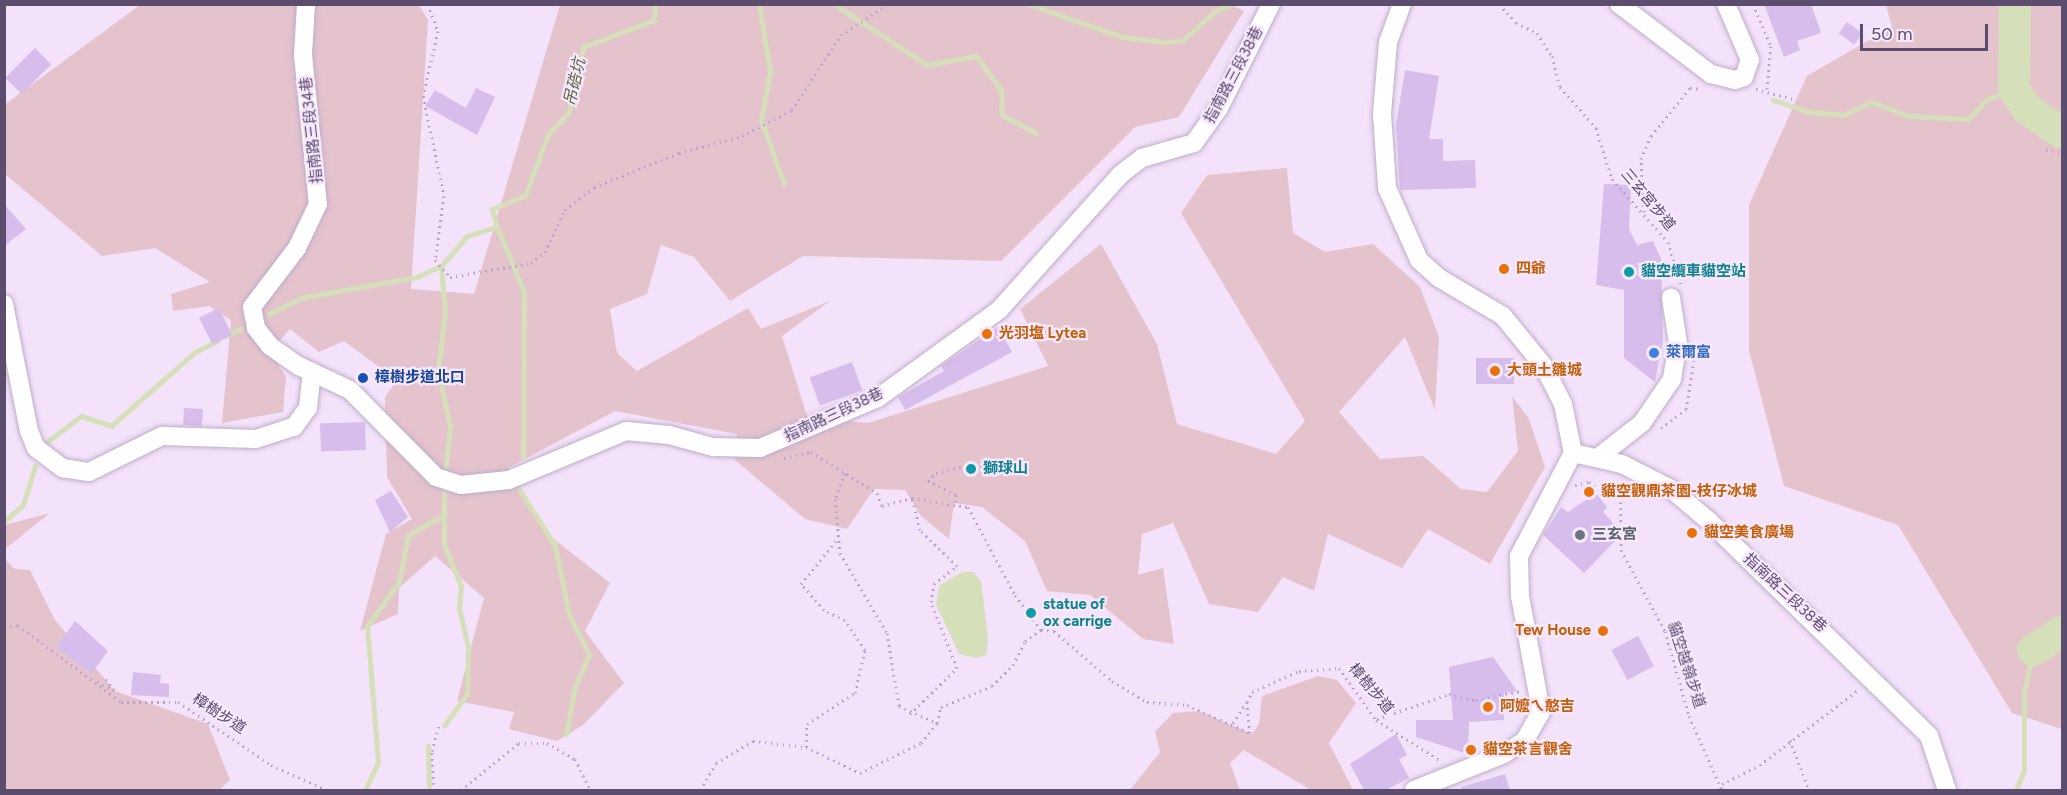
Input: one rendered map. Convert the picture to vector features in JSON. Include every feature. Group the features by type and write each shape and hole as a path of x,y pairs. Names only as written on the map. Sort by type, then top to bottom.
{"street":[{"name":"指南路三段34巷","path":"306,4 303,55 318,204 297,248 252,307 256,328 270,346 312,372"},
{"name":"指南路三段38巷","path":"312,372 350,390 436,477 461,485 509,480 626,431 713,447 760,448 800,435 878,398 999,310 1054,253 1092,200 1134,164 1194,143 1219,108 1270,4"},
{"path":"1402,4 1388,42 1384,83 1387,188 1419,260 1439,278 1503,316 1543,365 1563,404 1573,453 1519,556 1520,597 1538,684 1541,712 1524,741 1413,790"},
{"path":"1619,4 1711,74 1744,77 1750,60 1747,45 1726,4"},
{"path":"1600,456 1642,423 1672,379 1678,342 1676,298"},
{"path":"4,304 29,431 36,448 63,468 89,472 162,436 256,439 294,427 308,408 312,372"},
{"name":"指南路三段38巷","path":"1573,453 1600,456 1671,489 1861,665 1929,736 1947,790"}],"path":[{"path":"428,4 438,31 423,96 444,196 435,260 448,275 526,264 545,252 565,210 594,187 753,130 792,110 850,29 888,5"},
{"name":"三玄宮步道","path":"1499,4 1516,23 1537,33 1552,56 1560,87 1596,128 1612,179 1644,212 1678,262 1676,298"},
{"path":"1753,4 1771,46 1767,89"},
{"path":"1744,77 1755,89 1767,89 1793,99"},
{"path":"1644,212 1641,159 1651,136 1689,88 1713,90"},
{"path":"2046,150 2062,153"},
{"path":"1653,434 1686,409 1695,370 1693,352"},
{"path":"811,452 877,493 882,506 912,498 955,502 968,507 1015,595 1041,630"},
{"path":"955,502 956,495 928,481 936,473 975,464"},
{"path":"845,473 835,499 836,541 887,633 899,706 910,714 937,723"},
{"name":"貓空越嶺步道","path":"1575,485 1588,482 1603,493 1620,490 1621,550 1665,632 1689,716 1722,784 1722,790"},
{"path":"910,714 957,668 931,602 934,584 957,566 920,530 912,498"},
{"path":"806,747 807,724 855,693 865,650 845,620 824,610 801,584 836,541"},
{"name":"樟樹步道","path":"4,627 18,625 121,702 178,702 271,765 327,790"},
{"path":"700,790 716,763 753,741 806,747 860,773 921,742 937,723 941,707 992,686 1013,665 1025,641 1041,630 1054,632 1112,681 1147,702 1187,705 1233,723 1250,733 1247,702"},
{"name":"樟樹步道","path":"1247,702 1268,683 1299,672 1339,668 1376,720 1442,762 1446,776"},
{"path":"88,678 114,690 105,678"},
{"path":"1376,720 1449,694 1501,698 1538,684"},
{"path":"1722,784 1760,765 1790,740 1863,687"},
{"path":"1233,723 1247,702"},
{"path":"434,790 432,751 440,722"},
{"path":"1790,740 1809,790"},
{"path":"460,790 519,742 548,742 575,759 590,790"}],"shaded area":[{"path":"140,5 419,5 428,20 411,289 474,294 560,5 1231,5 1244,11 1179,117 1135,127 1001,261 803,256 730,301 694,257 661,245 647,294 610,309 617,353 637,371 748,308 761,329 830,301 782,336 807,416 868,423 1048,366 1020,309 1101,244 1157,344 1177,424 1276,454 1305,421 1181,213 1207,175 1287,168 1293,233 1325,252 1373,244 1420,287 1439,337 1435,410 1405,337 1339,412 1380,459 1423,456 1461,489 1487,492 1518,451 1512,396 1529,419 1545,467 1490,564 1428,529 1402,568 1328,534 1314,591 1283,577 1258,612 1209,604 1173,523 1142,534 1138,575 1163,568 1174,644 1143,639 1090,595 1047,591 1025,541 982,507 954,503 949,539 921,516 905,490 874,489 847,529 805,519 735,460 737,434 615,411 508,468 546,533 610,583 585,631 624,683 583,725 557,741 509,729 514,712 457,701 484,598 435,556 399,588 398,614 360,631 386,534 412,519 387,477 385,397 397,380 344,341 319,352 290,329 270,351 286,377 283,412 222,423 231,320 209,306 173,311 171,294 210,282 155,248 102,256 5,174 4,105"},
{"path":"1886,5 2062,5 2062,729 2012,713 1898,525 1784,486 1749,350 1749,205 1807,76 1892,27"},
{"path":"50,513 5,549 5,525"},
{"path":"4,558 15,569 30,570 55,620 115,691 208,724 230,780 219,790 5,790"},
{"path":"962,572 973,572 981,581 988,639 986,655 976,658 959,654 936,604 939,586"},
{"path":"1318,676 1337,680 1356,703 1329,743 1353,790 1311,790 1244,750 1230,763 1240,790 1130,790 1160,752 1155,732 1173,713 1199,711 1252,734 1259,724 1262,696"}],"building":[{"path":"1764,4 1811,4 1821,33 1797,41 1800,50 1784,57"},
{"path":"1847,22 1862,33 1854,44 1839,33"},
{"path":"35,48 51,64 22,94 5,78"},
{"path":"1405,70 1439,76 1429,139 1443,139 1443,161 1475,160 1476,188 1400,190 1396,125"},
{"path":"476,88 495,97 477,135 425,106 435,90 466,108"},
{"name":"貓空纜車貓空站","path":"1604,184 1631,185 1629,229 1637,245 1653,241 1661,259 1663,340 1655,382 1624,358 1624,290 1596,285"},
{"path":"4,204 26,229 4,246"},
{"path":"219,308 232,335 212,345 199,318"},
{"path":"998,327 1012,352 905,410 898,397 944,371 941,366"},
{"name":"大頭土雛城","path":"1476,358 1514,358 1514,384 1476,384"},
{"path":"852,362 862,390 820,406 810,377"},
{"path":"184,408 203,409 202,426 183,425"},
{"path":"365,422 366,450 321,452 320,424"},
{"path":"391,491 408,517 390,532 375,500"},
{"name":"三玄宮","path":"1596,493 1607,507 1603,512 1615,525 1617,539 1584,573 1543,535 1561,507 1568,512"},
{"path":"75,621 108,651 91,674 56,647"},
{"path":"1638,636 1654,666 1627,680 1612,650"},
{"path":"1493,657 1517,691 1504,693 1504,720 1469,722 1468,754 1416,737 1416,720 1453,720 1449,667"},
{"path":"133,672 161,675 160,683 169,684 169,697 131,695"},
{"path":"1396,734 1407,755 1399,759 1409,778 1386,790 1364,790 1350,764"},
{"path":"1505,774 1510,790 1462,790 1461,787"}],"waterway":[{"name":"吊硞坑","path":"269,314 300,298 417,277 441,266 467,236 497,227 492,209 525,196 548,134 569,112 583,47 654,20 655,4"},
{"path":"759,4 770,72 761,120 784,184"},
{"path":"834,4 927,65 976,56 1001,90 1002,115 1036,133"},
{"path":"1028,4 1122,37 1165,42 1183,40 1215,11 1234,4"},
{"path":"2015,4 2014,89 2027,109 2062,133"},
{"path":"1773,100 1810,112 1844,115 1871,102 1909,116 1968,119 1987,99 2014,89"},
{"path":"497,227 524,292 523,457"},
{"path":"441,266 445,312 438,371 450,426 445,473"},
{"path":"225,336 241,329"},
{"path":"47,442 81,416 111,426 195,352 217,341"},
{"path":"4,521 23,505 35,466"},
{"path":"519,489 555,546 569,615 589,655 575,686 566,734"},
{"path":"444,490 444,544 461,586 459,608 468,647 467,694 444,726"},
{"path":"365,790 378,762 367,626 399,582 408,535 442,516"},
{"path":"2033,650 2062,632"},
{"path":"2016,790 2024,770 2024,693 2033,650"},
{"path":"428,746 429,786"}],"place":[{"name":"四爺","path":"1504,269"},
{"name":"貓空纜車貓空站","path":"1629,272"},
{"name":"光羽塩 Lytea","path":"987,334"},
{"name":"萊爾富","path":"1654,353"},
{"name":"大頭土雛城","path":"1495,371"},
{"name":"樟樹步道北口","path":"363,378"},
{"name":"獅球山","path":"971,469"},
{"name":"貓空觀鼎茶園-枝仔冰城","path":"1589,492"},
{"name":"貓空美食廣場","path":"1692,533"},
{"name":"三玄宮","path":"1580,535"},
{"name":"statue of ox carrige","path":"1031,613"},
{"name":"Tew House","path":"1603,631"},
{"name":"阿嬤ㄟ憨吉","path":"1488,707"},
{"name":"貓空茶言觀舍","path":"1471,750"}]}
